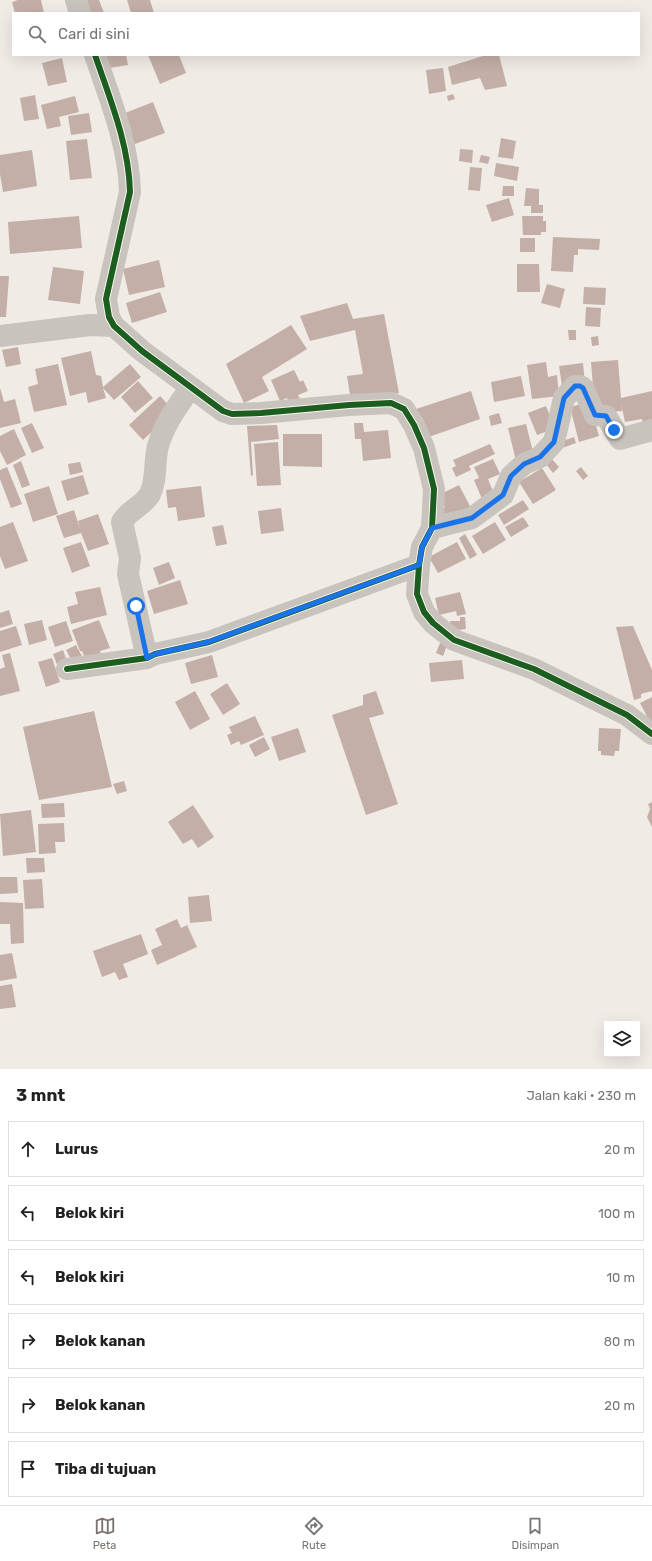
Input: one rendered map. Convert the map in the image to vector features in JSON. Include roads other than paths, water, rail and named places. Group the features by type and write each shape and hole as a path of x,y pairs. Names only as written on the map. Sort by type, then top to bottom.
{"street":[{"path":"76,0 80,12"},
{"path":"95,56 116,118 129,177 130,192 106,299 109,317 114,326 142,351 190,388 215,406 232,414 392,403 404,409 414,425 424,448 434,489 432,528 422,547 419,565 417,594 424,612 434,623 454,640 534,669 627,715 652,734"},
{"path":"0,336 90,325 114,326"},
{"path":"432,528 472,518 503,495 511,476 524,464 540,457 554,442 564,398 575,386 580,386 583,388 595,415 606,416 620,439 652,430"},
{"path":"147,658 128,574 130,558 122,522 125,517 142,504 150,495 158,447 164,430 190,388"},
{"path":"67,669 147,658 155,654 208,642 419,565"}]}
